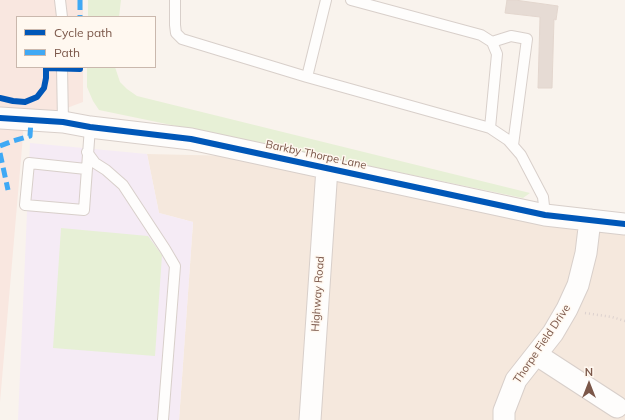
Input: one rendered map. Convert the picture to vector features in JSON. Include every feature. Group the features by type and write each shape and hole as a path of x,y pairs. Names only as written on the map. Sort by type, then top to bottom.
{"street":[{"name":"Barkby Thorpe Lane","path":"0,118 63,122 90,127 191,139 546,215 625,224"},
{"name":"Highway Road","path":"310,420 327,168"},
{"name":"Thorpe Field Drive","path":"504,420 504,411 516,380 553,333 567,309 578,285 586,254 590,220"},
{"path":"537,355 620,409"}],"lane":[{"path":"60,0 62,16"},
{"path":"175,0 176,33 182,39 307,77 490,128 508,140 521,155 543,197 546,215"},
{"path":"307,77 326,0"},
{"path":"351,0 481,35 492,42 497,54 490,128"},
{"path":"492,42 511,36 527,38 513,145"},
{"path":"62,68 63,122"},
{"path":"86,169 29,163 25,205 84,210 90,127"},
{"path":"88,152 95,163 106,170 123,185 175,266 163,420"}],"path":[{"path":"567,309 612,317 625,321"}],"shaded area":[{"path":"0,0 83,0 83,16 16,16 16,68 83,68 83,102 24,124 0,402"},
{"path":"30,143 147,154 159,213 193,222 179,420 18,420"},
{"path":"147,154 236,156 625,233 625,420 179,420 193,222 159,213"}],"green space":[{"path":"88,0 121,0 119,16 88,16"},
{"path":"87,68 115,68 120,82 137,96 530,193 523,198 99,110 87,87"},
{"path":"61,228 148,236 162,255 155,356 53,348"}],"building":[{"path":"507,0 558,6 556,20 554,19 552,88 538,88 540,17 505,13"}],"marked path":[{"path":"80,0 80,16"},
{"path":"0,146 30,136 31,120"},
{"path":"0,153 8,190"}],"cycle path":[{"path":"0,98 25,102 37,97 44,88 46,68"},
{"path":"46,68 80,68"},
{"path":"0,118 63,122 90,127 191,139 545,215 625,224"}]}
